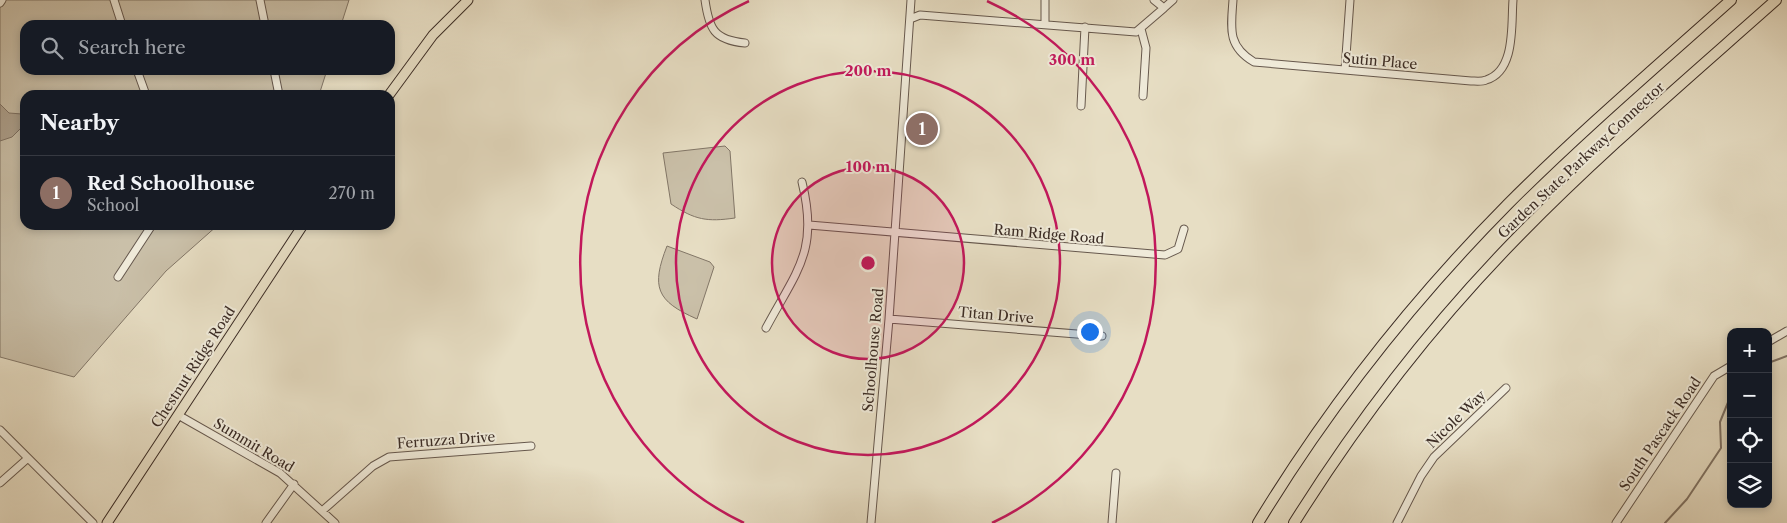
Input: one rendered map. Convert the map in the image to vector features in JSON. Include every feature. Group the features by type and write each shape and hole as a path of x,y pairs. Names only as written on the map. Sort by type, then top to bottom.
{"highway":[{"name":"Garden State Parkway Connector","path":"1258,523 1304,452 1354,382 1397,327 1459,256 1557,156 1732,0"},
{"name":"Garden State Parkway Connector","path":"1294,523 1332,464 1387,388 1482,275 1580,176 1776,0"}],"main road":[{"path":"393,90 432,35 468,0"},
{"name":"Chestnut Ridge Road","path":"107,523 300,230"}],"street":[{"path":"114,0 120,20"},
{"path":"260,0 264,20"},
{"path":"705,0 711,26 718,37 727,42 745,43"},
{"name":"Schoolhouse Road","path":"870,523 889,319 911,0"},
{"path":"1045,0 1045,23"},
{"path":"1154,0 1164,8"},
{"path":"910,18 920,15 1045,23 1136,32 1173,0"},
{"name":"Sutin Place","path":"1233,0 1232,39 1236,48 1246,57 1262,64 1486,80 1497,74 1510,51 1513,0"},
{"path":"1345,70 1350,0"},
{"path":"1081,106 1085,27"},
{"path":"1141,29 1146,48 1143,96"},
{"path":"139,75 144,90"},
{"path":"275,75 278,90"},
{"path":"766,328 802,264 809,225 802,182"},
{"name":"Ram Ridge Road","path":"809,225 1165,255 1178,249 1184,229"},
{"path":"118,277 149,230"},
{"name":"Titan Drive","path":"889,319 1102,336"},
{"path":"1772,340 1787,331"},
{"name":"South Pascack Road","path":"1616,523 1714,376 1727,368"},
{"name":"Nicole Way","path":"1398,523 1421,476 1434,457 1506,388"},
{"name":"Summit Road","path":"178,415 272,467 294,484 335,523"},
{"path":"0,430 93,523"},
{"name":"Ferruzza Drive","path":"322,511 373,466 390,457 531,446"},
{"path":"0,483 28,459"},
{"path":"1112,523 1116,472"},
{"path":"266,523 294,484"}],"shaded area":[{"path":"0,0 349,0 343,20 20,20 20,75 325,75 321,90 20,90 20,230 212,230 166,271 74,377 0,357"},
{"path":"0,104 9,113 20,114 20,129 12,137 0,141"},
{"path":"725,146 730,151 735,218 709,220 694,217 671,204 663,153"},
{"path":"667,246 710,262 714,267 697,319 673,306 665,299 661,291 659,272"}],"waterway":[{"path":"1772,362 1787,356"},
{"path":"1665,523 1687,499 1721,448 1720,422 1727,405"}],"place":[{"name":"Red Schoolhouse","path":"922,129"}]}
